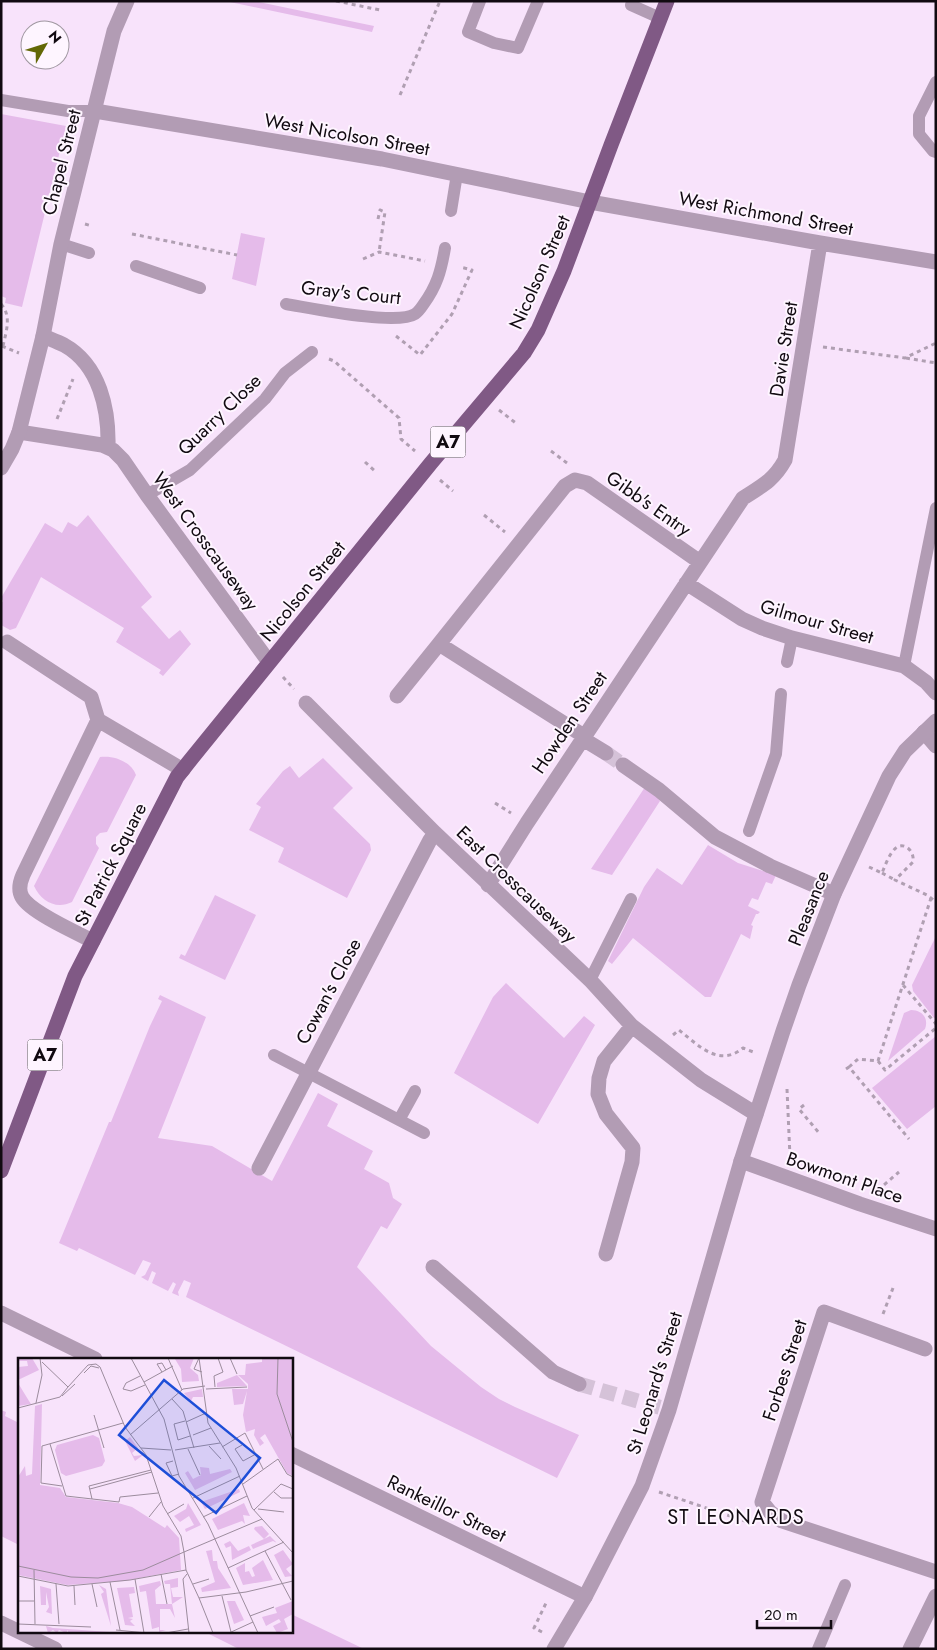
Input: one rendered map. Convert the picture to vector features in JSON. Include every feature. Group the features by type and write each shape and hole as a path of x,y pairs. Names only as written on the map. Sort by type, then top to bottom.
{"main road":[{"name":"Nicolson Street","path":"270,662 431,463 524,352 538,330 564,271 610,145 667,1"},
{"name":"A7","path":"185,766 270,662"},
{"name":"St Patrick Square","path":"93,942 168,793 185,766"},
{"name":"A7","path":"1,1171 70,987 93,942"}],"street":[{"name":"Chapel Street","path":"1,468 19,432 43,336 61,244 114,31 127,1"},
{"name":"West Nicolson Street","path":"95,111 382,160 590,202"},
{"name":"West Richmond Street","path":"590,202 936,262"},
{"name":"Davie Street","path":"785,460 820,243"},
{"path":"19,432 108,447 108,424 104,400 90,370 79,357 64,345 43,336"},
{"name":"West Crosscauseway","path":"108,447 123,460 270,662"},
{"name":"Howden Street","path":"488,885 583,738 743,498 769,482 779,472 785,460"},
{"name":"Gibb's Entry","path":"520,543 565,486 575,480 587,484 700,562"},
{"path":"397,696 520,543"},
{"name":"Gilmour Street","path":"686,583 752,624 792,638 904,666 926,682 936,694"},
{"path":"7,642 92,697 98,720 185,766"},
{"path":"439,644 606,754"},
{"name":"East Crosscauseway","path":"306,703 488,885 590,980 632,1026 701,1080 756,1114"},
{"name":"St Patrick Square","path":"93,942 32,907 23,898 20,886 23,875 98,720"},
{"name":"Pleasance","path":"756,1114 793,1000 850,857 889,776 905,751 936,721"},
{"path":"924,732 936,746"},
{"path":"623,765 659,790 715,838 770,866 834,894"},
{"name":"Cowan's Close","path":"259,1168 435,833"},
{"path":"606,1254 632,1162 633,1148 606,1114 598,1094 599,1078 604,1061 632,1026"},
{"name":"St Leonard's Street","path":"556,1645 585,1597 642,1486 669,1410 756,1114"},
{"name":"Bowmont Place","path":"741,1161 936,1229"},
{"path":"433,1267 553,1372 579,1384"},
{"name":"Forbes Street","path":"770,1512 762,1502 824,1312 925,1349"},
{"path":"1,1313 93,1358"},
{"name":"Rankeillor Street","path":"292,1454 585,1597"},
{"path":"770,1512 782,1522 936,1572"},
{"path":"910,1649 936,1596"},
{"path":"1,1623 18,1631"},
{"path":"20,1632 55,1649"}],"lane":[{"path":"480,1 468,32 494,43 518,48 538,1"},
{"path":"631,5 660,18"},
{"path":"936,82 919,116 919,134 936,152"},
{"path":"1,100 68,111 95,111"},
{"path":"451,210 457,174"},
{"path":"61,244 89,253"},
{"name":"Gray's Court","path":"286,304 373,317 404,318 416,313 430,295 439,278 445,248"},
{"path":"136,266 200,288"},
{"name":"Quarry Close","path":"147,495 190,470 266,399 285,373 312,352"},
{"path":"904,666 936,508"},
{"path":"787,662 792,638"},
{"path":"749,831 776,754 781,694"},
{"path":"590,980 631,899"},
{"path":"274,1055 424,1133"},
{"path":"399,1120 415,1091"},
{"path":"818,1649 845,1585"}],"path":[{"path":"336,1 380,10"},
{"path":"400,95 440,1"},
{"path":"378,219 380,210 385,212 379,252 442,264"},
{"path":"132,234 237,255"},
{"name":"Gray's Court","path":"363,259 379,252"},
{"path":"1,304 4,305 8,316 3,346"},
{"path":"905,358 936,343"},
{"path":"804,344 936,363"},
{"path":"312,352 334,361 399,418 401,439 431,463"},
{"path":"54,437 55,423 76,370 79,357"},
{"path":"365,462 376,472"},
{"path":"484,515 520,543"},
{"path":"270,662 306,703"},
{"path":"495,803 512,814"},
{"path":"882,873 893,850 898,846 905,846 912,852 913,862 895,880"},
{"path":"850,857 936,902"},
{"path":"878,1060 931,898"},
{"path":"903,984 936,1024"},
{"path":"909,1139 848,1068 858,1059 878,1060 886,1070 936,1028"},
{"path":"804,1105 799,1109 820,1134"},
{"path":"877,1331 893,1288"},
{"path":"642,1486 744,1521 770,1512"},
{"path":"543,1594 547,1602 534,1628 556,1645"}],"shaded area":[{"path":"225,1 254,1 374,26 372,32"},
{"path":"1,114 66,126 22,307 5,303 6,298 1,296"},
{"path":"241,233 265,238 256,286 232,279"},
{"path":"88,515 152,597 141,607 169,639 180,630 191,644 163,676 159,673 161,670 116,642 124,628 41,577 16,628 10,630 1,625 1,604 3,601 1,598 45,523 62,533 68,522 77,527"},
{"path":"100,757 121,760 134,770 136,775 107,832 100,833 96,837 96,844 99,848 72,902 60,905 50,903 41,896 34,886"},
{"path":"323,758 353,788 333,808 370,844 371,850 347,898 278,862 284,848 249,830 261,807 256,804 283,771 290,766 299,778"},
{"path":"645,787 655,794 660,801 612,875 591,869"},
{"path":"708,845 738,863 776,875 772,884 766,882 758,900 752,898 748,906 760,912 756,914 751,925 753,926 750,939 741,934 711,997 705,997 633,938 612,964 608,961 644,887 657,868 682,885"},
{"path":"215,895 256,915 225,980 179,958 181,954 185,956"},
{"path":"936,936 936,1017 934,1018 913,991 912,985"},
{"path":"506,983 564,1038 584,1016 595,1025 538,1124 454,1073 493,997"},
{"path":"160,995 206,1017 158,1138 212,1146 272,1181 318,1093 338,1104 327,1126 373,1151 364,1169 389,1183 393,1198 402,1204 387,1229 381,1226 357,1267 431,1346 481,1387 515,1407 579,1435 557,1478 186,1297 191,1283 184,1280 178,1292 179,1296 172,1293 176,1284 173,1282 168,1291 152,1283 156,1273 152,1271 148,1281 141,1277 145,1275 151,1263 143,1260 135,1275 79,1248 77,1251 59,1243 162,1001 158,999"},
{"path":"911,1010 918,1011 924,1015 926,1021 925,1029 888,1061 904,1013"},
{"path":"936,1036 936,1106 907,1129 872,1088"},
{"path":"1,1410 6,1412 5,1416 18,1422 18,1544 1,1536"},
{"path":"292,1614 364,1649 239,1649 205,1632 292,1632"}],"tunnel":[{"path":"606,753 623,765"},
{"path":"579,1384 669,1410"}],"district":[{"name":"ST LEONARDS","path":"736,1517"}]}
